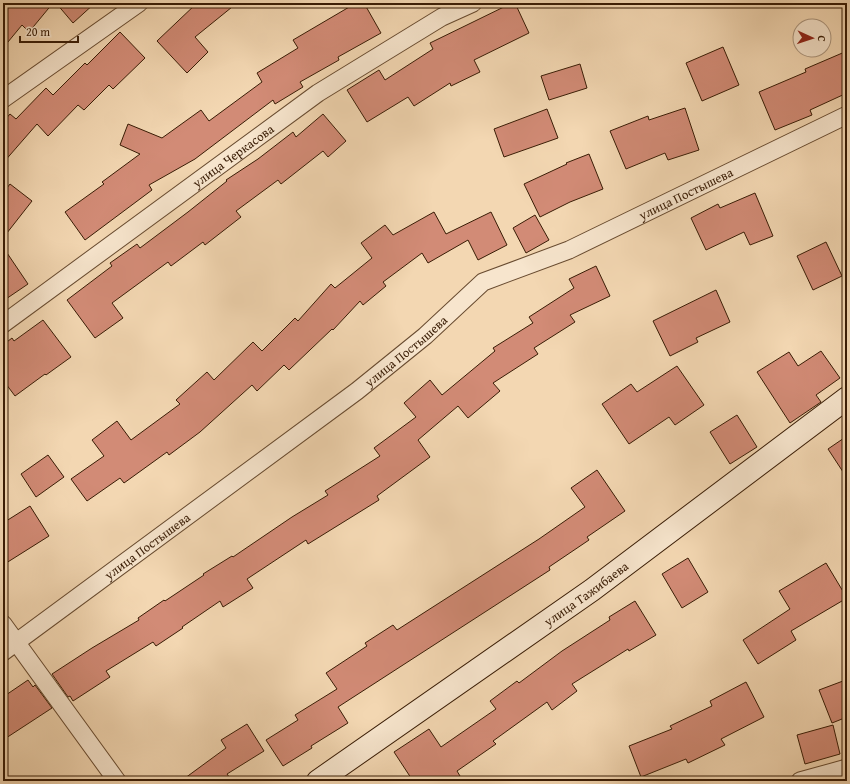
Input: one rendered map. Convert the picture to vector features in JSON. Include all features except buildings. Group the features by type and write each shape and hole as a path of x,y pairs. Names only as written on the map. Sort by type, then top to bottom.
{"street":[{"path":"3,99 138,3"},
{"name":"улица Черкасова","path":"3,324 318,93 442,17 473,3"},
{"name":"улица Постышева","path":"3,652 357,391 425,336 483,282 569,250 847,115"},
{"name":"улица Тажибаева","path":"318,781 592,590 847,398"},
{"path":"3,624 117,781"},
{"path":"800,781 847,768"}]}
